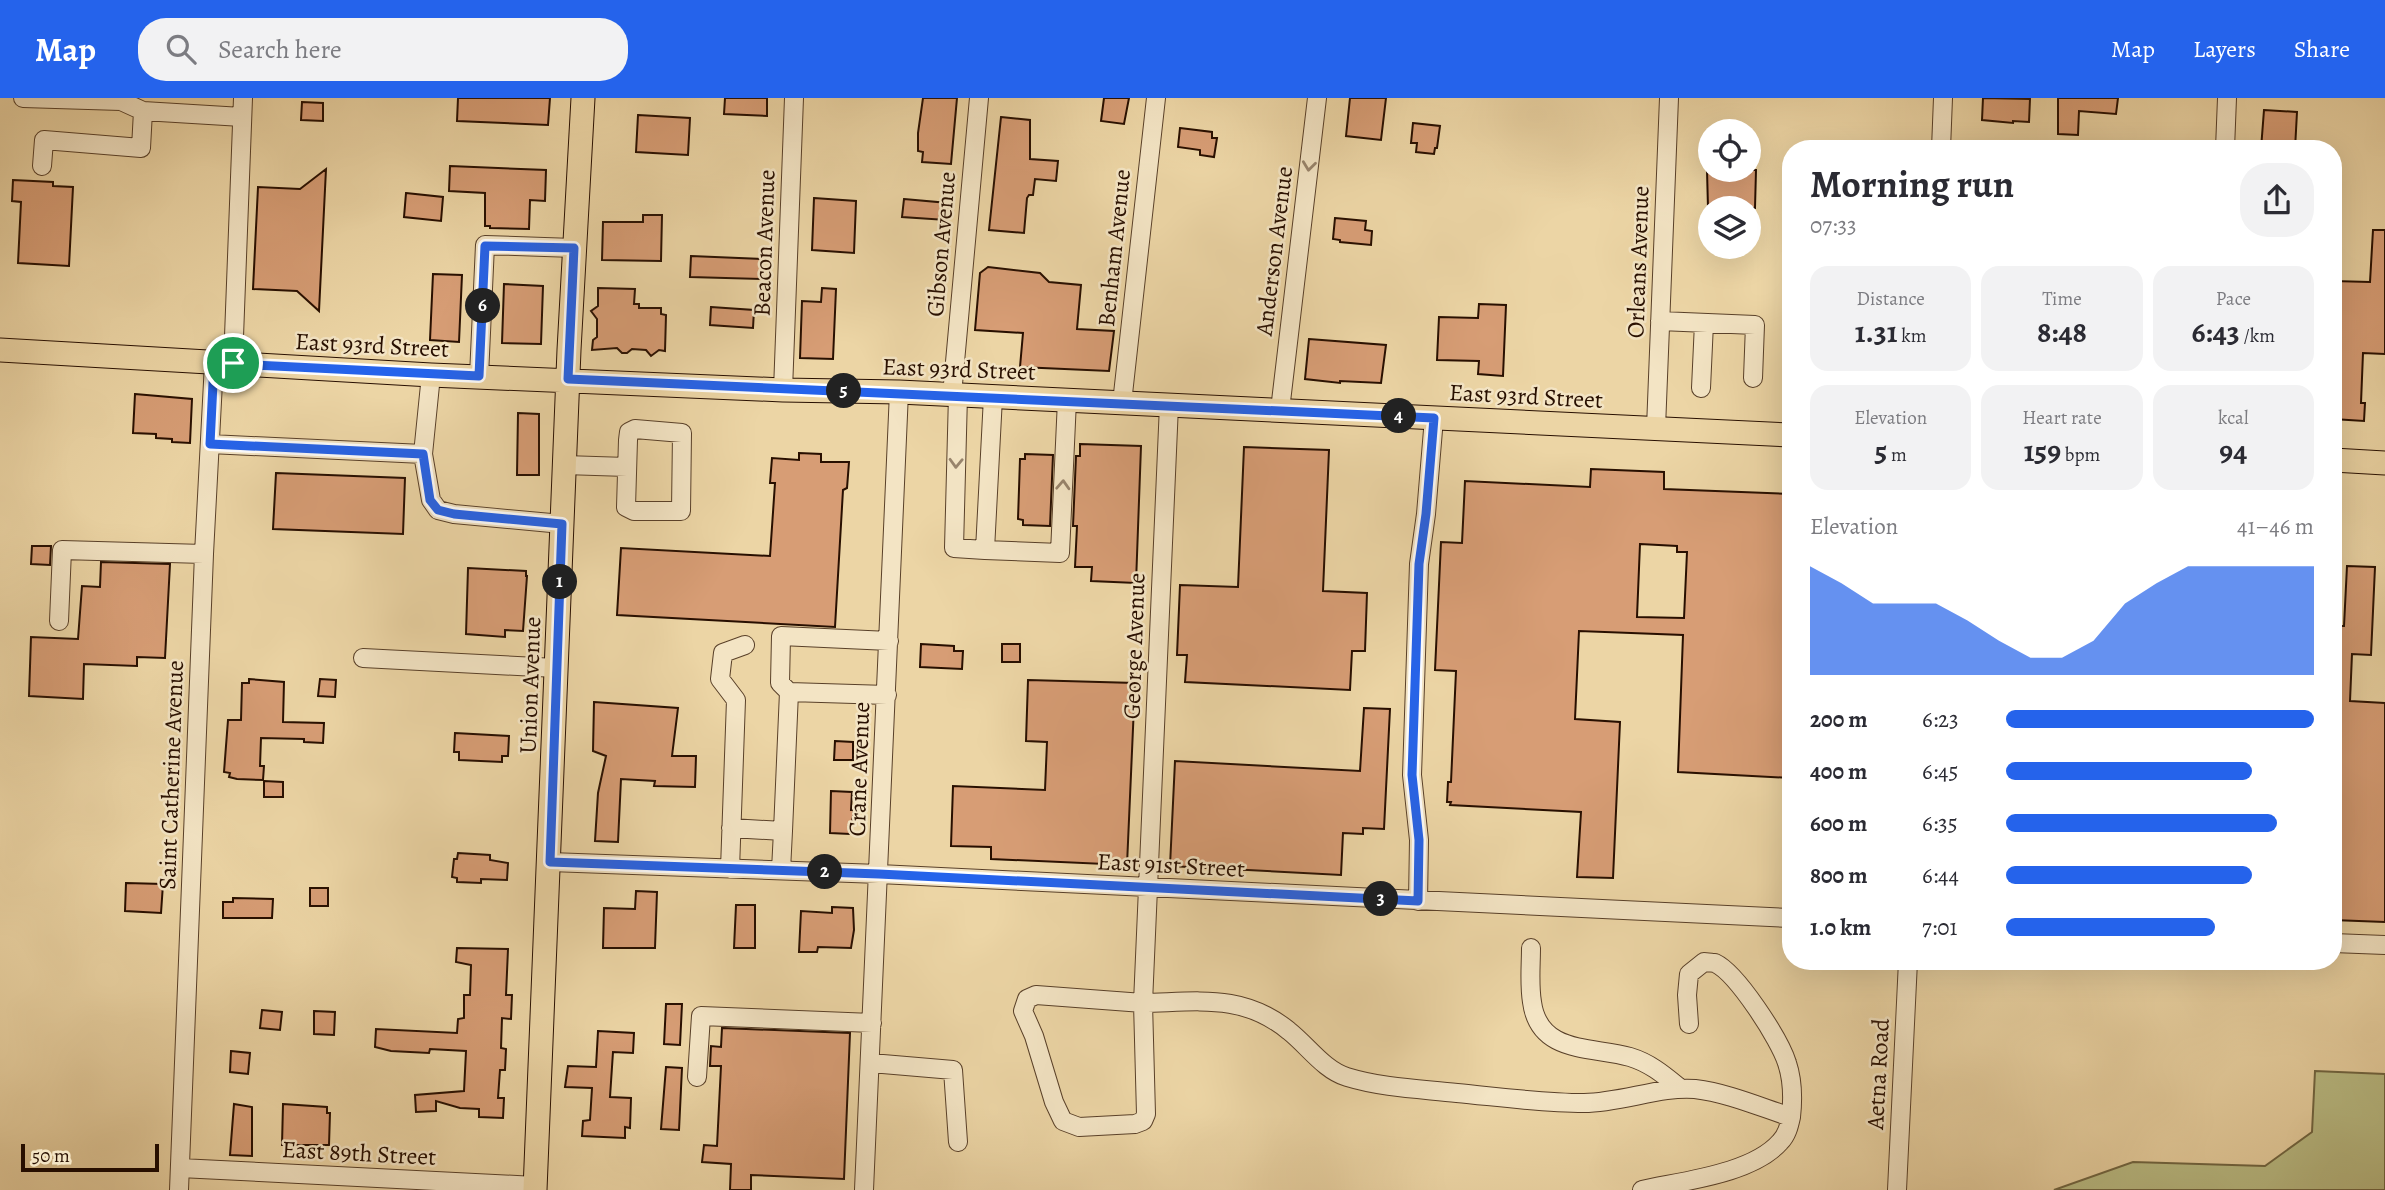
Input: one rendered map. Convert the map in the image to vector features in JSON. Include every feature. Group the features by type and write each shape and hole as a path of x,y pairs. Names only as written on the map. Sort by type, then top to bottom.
{"main road":[{"name":"Union Avenue","path":"535,1188 568,379 583,98"},
{"name":"East 93rd Street","path":"0,350 431,374 783,390 899,392 1782,435"},
{"path":"2342,461 2385,463"}],"street":[{"path":"23,98 104,99 121,101 143,111 242,117"},
{"name":"Saint Catherine Avenue","path":"179,1190 210,444 223,363 243,98"},
{"name":"Beacon Avenue","path":"783,390 794,98"},
{"name":"Gibson Avenue","path":"979,98 955,395 954,548 985,550"},
{"name":"Benham Avenue","path":"1122,403 1156,98"},
{"name":"Anderson Avenue","path":"1280,411 1317,98"},
{"name":"Orleans Avenue","path":"1656,428 1669,98"},
{"path":"1941,140 1943,98"},
{"path":"2225,140 2227,98"},
{"path":"42,166 44,140 141,148 143,111"},
{"path":"479,376 485,246 574,248"},
{"path":"1660,321 1755,325 1753,378"},
{"path":"1702,388 1704,323"},
{"path":"431,374 423,454 430,500 438,510 454,514 562,524"},
{"name":"Crane Avenue","path":"864,1190 899,392"},
{"path":"992,397 985,550 1060,553 1067,400"},
{"name":"George Avenue","path":"1143,1003 1036,995 1027,999 1023,1011 1034,1036 1058,1113 1070,1125 1079,1127 1135,1124 1143,1121 1146,1114 1143,1003 1169,405"},
{"path":"1418,901 1419,840 1412,775 1419,564 1434,418"},
{"path":"635,429 682,433 681,511 629,510 626,507 627,467 629,432 635,429"},
{"path":"210,444 423,454"},
{"path":"565,465 627,467"},
{"path":"58,621 62,550 204,554"},
{"path":"887,695 789,692 779,683 781,636 889,641"},
{"path":"730,869 736,700 720,679 723,653 745,645"},
{"path":"363,658 556,668"},
{"path":"781,870 789,692"},
{"path":"731,828 783,831"},
{"name":"East 91st Street","path":"550,862 879,874 1782,918"},
{"path":"2342,943 2385,945"},
{"path":"1531,948 1532,1003 1539,1025 1553,1038 1579,1049 1628,1056 1652,1065 1680,1088"},
{"path":"1642,1190 1731,1169 1763,1156 1779,1144 1791,1117 1791,1078 1780,1045 1741,989 1715,963 1704,962 1689,974 1689,1024"},
{"name":"Aetna Road","path":"1897,1190 1908,970"},
{"path":"1143,1003 1214,1002 1245,1006 1266,1015 1289,1031 1321,1061 1344,1076 1381,1085 1584,1103 1623,1100 1680,1088 1728,1096 1791,1117"},
{"path":"697,1077 701,1016 872,1023"},
{"path":"871,1063 953,1070 958,1142"},
{"name":"East 89th Street","path":"180,1168 535,1188"}],"green space":[{"path":"2315,1071 2385,1074 2385,1190 2054,1190 2133,1162 2265,1166 2312,1132"}],"building":[{"path":"458,98 550,98 548,125 457,121"},
{"path":"725,98 767,98 767,116 724,114"},
{"path":"923,98 957,98 951,164 922,162 923,152 918,151 918,133"},
{"path":"1104,98 1129,98 1124,124 1101,121"},
{"path":"1350,98 1386,98 1381,140 1346,136"},
{"path":"1983,98 2030,99 2029,122 1982,120"},
{"path":"2058,98 2118,98 2116,114 2079,111 2078,135 2058,134"},
{"path":"302,102 323,103 323,121 301,120"},
{"path":"2264,110 2297,112 2295,140 2262,140"},
{"path":"638,115 690,118 688,155 636,152"},
{"path":"1001,117 1030,120 1030,159 1058,161 1056,181 1035,179 1033,195 1027,198 1024,233 989,230"},
{"path":"1413,123 1440,126 1434,154 1416,152 1417,143 1411,143"},
{"path":"1180,128 1212,132 1212,138 1217,138 1214,157 1200,155 1200,150 1178,147"},
{"path":"450,166 546,170 545,201 530,200 529,229 490,228 485,226 485,193 449,191"},
{"path":"326,169 319,311 297,291 253,289 258,187 300,189"},
{"path":"13,180 53,182 53,186 73,187 69,266 18,263 21,202 12,201"},
{"path":"1707,182 1756,182 1755,196 1708,196"},
{"path":"406,193 443,197 441,221 404,217"},
{"path":"814,198 856,201 854,253 812,250"},
{"path":"904,199 948,203 946,220 902,217"},
{"path":"643,215 662,215 661,261 602,260 603,222 643,222"},
{"path":"1335,218 1366,221 1365,230 1372,231 1371,245 1333,239"},
{"path":"2373,230 2385,230 2385,354 2363,353 2361,403 2365,403 2364,421 2342,420 2342,281 2370,282"},
{"path":"691,256 762,259 761,279 690,277"},
{"path":"988,267 1040,273 1049,282 1081,285 1077,329 1114,331 1109,371 1020,367 1023,333 975,330 980,273"},
{"path":"433,274 462,275 459,342 430,340"},
{"path":"504,284 543,286 541,344 502,343"},
{"path":"598,288 635,289 634,304 639,304 639,308 661,308 661,314 666,315 665,351 659,350 651,356 646,350 632,349 622,353 617,348 592,350 593,340 597,337 597,319 591,311 598,306"},
{"path":"822,288 836,289 833,359 800,358 802,301 821,302"},
{"path":"1479,304 1506,305 1503,376 1478,374 1479,361 1437,360 1439,317 1478,318"},
{"path":"711,307 754,310 753,328 710,325"},
{"path":"1309,339 1386,345 1381,383 1340,383 1305,379"},
{"path":"135,394 192,399 190,443 156,438 156,434 133,433"},
{"path":"518,413 539,414 539,475 517,475"},
{"path":"1080,444 1141,446 1136,583 1091,581 1092,567 1075,567 1077,526 1073,526 1076,456 1080,456"},
{"path":"1244,447 1329,450 1323,591 1367,593 1365,651 1352,651 1350,690 1185,682 1187,655 1177,655 1180,585 1238,587"},
{"path":"799,453 821,454 821,462 849,462 847,488 843,490 835,627 617,615 621,548 770,556 775,483 770,483 772,458 799,460"},
{"path":"1025,454 1053,455 1050,526 1023,525 1023,520 1018,519 1020,459 1025,459"},
{"path":"1591,469 1664,472 1664,489 1782,494 1782,778 1678,772 1683,635 1579,631 1575,719 1620,722 1613,878 1577,877 1581,812 1450,805 1451,802 1447,802 1448,782 1451,782 1456,671 1435,670 1441,542 1462,543 1465,481 1590,487","holes":["1640,544 1677,546 1677,552 1687,552 1684,618 1637,617"]},
{"path":"276,473 405,478 403,534 273,529"},
{"path":"32,546 51,546 50,565 31,564"},
{"path":"101,562 170,564 165,658 137,657 137,666 84,664 83,699 29,696 31,637 78,639 82,586 100,587"},
{"path":"2347,566 2375,567 2371,655 2352,654 2350,701 2385,703 2385,922 2342,920 2344,626"},
{"path":"468,568 526,571 523,631 505,630 505,637 466,634"},
{"path":"921,644 954,646 954,651 963,651 962,669 920,667"},
{"path":"1002,644 1020,644 1020,662 1002,662"},
{"path":"249,679 284,682 283,722 324,723 323,743 304,742 304,739 261,738 260,766 264,766 263,780 237,779 224,772 228,720 241,720 242,683 249,683"},
{"path":"320,679 336,680 335,697 318,696"},
{"path":"1028,680 1135,683 1127,865 991,859 991,847 951,846 953,786 1045,790 1047,742 1026,741"},
{"path":"594,702 678,708 672,756 696,756 695,787 654,786 655,781 621,779 618,842 595,841 598,793 606,756 593,751"},
{"path":"1364,708 1390,709 1384,829 1363,828 1363,834 1343,833 1341,875 1170,866 1175,761 1360,771"},
{"path":"455,733 509,736 508,756 502,756 502,762 459,760 459,752 454,752"},
{"path":"835,741 853,742 853,760 834,760"},
{"path":"264,781 283,782 283,797 264,797"},
{"path":"831,791 852,792 851,810 854,810 850,834 830,833"},
{"path":"458,853 490,855 490,860 508,863 507,880 457,882 457,878 452,877 454,859 457,859"},
{"path":"126,883 163,884 161,913 125,911"},
{"path":"310,888 328,888 328,906 310,906"},
{"path":"636,891 657,892 655,948 603,948 604,908 635,909"},
{"path":"233,898 273,899 272,918 223,918 223,902 233,902"},
{"path":"736,905 755,905 755,948 734,948"},
{"path":"832,907 853,908 851,948 818,947 817,952 799,952 801,911 832,913"},
{"path":"457,948 508,949 506,995 512,995 511,1019 502,1018 501,1048 506,1049 505,1070 500,1070 498,1098 504,1098 503,1118 479,1117 479,1109 460,1108 436,1101 436,1111 416,1112 415,1095 464,1091 466,1051 430,1049 429,1053 391,1051 375,1047 376,1029 457,1033 458,1019 464,1018 464,995 470,995 471,965 456,962"},
{"path":"666,1004 682,1004 680,1045 664,1044"},
{"path":"262,1010 282,1012 280,1030 260,1028"},
{"path":"314,1011 335,1012 334,1035 314,1034"},
{"path":"722,1028 850,1033 844,1179 751,1175 751,1190 730,1190 731,1164 702,1162 704,1145 717,1146 721,1066 710,1066 711,1046 721,1047"},
{"path":"598,1031 634,1033 633,1053 613,1052 610,1097 631,1098 630,1128 625,1127 625,1138 582,1136 583,1121 590,1120 592,1088 565,1087 568,1066 596,1067"},
{"path":"231,1051 250,1053 248,1074 230,1072"},
{"path":"666,1067 682,1068 679,1130 661,1129"},
{"path":"234,1104 252,1107 252,1156 230,1155"},
{"path":"283,1104 327,1107 327,1113 330,1113 329,1145 282,1145"}],"route":[{"path":"485,246 574,248 568,379 1434,418 1419,564 1412,775 1419,840 1418,901 879,874 550,862 562,524 454,514 438,510 430,500 423,454 210,444 214,363 233,363 479,376 485,246"}]}
